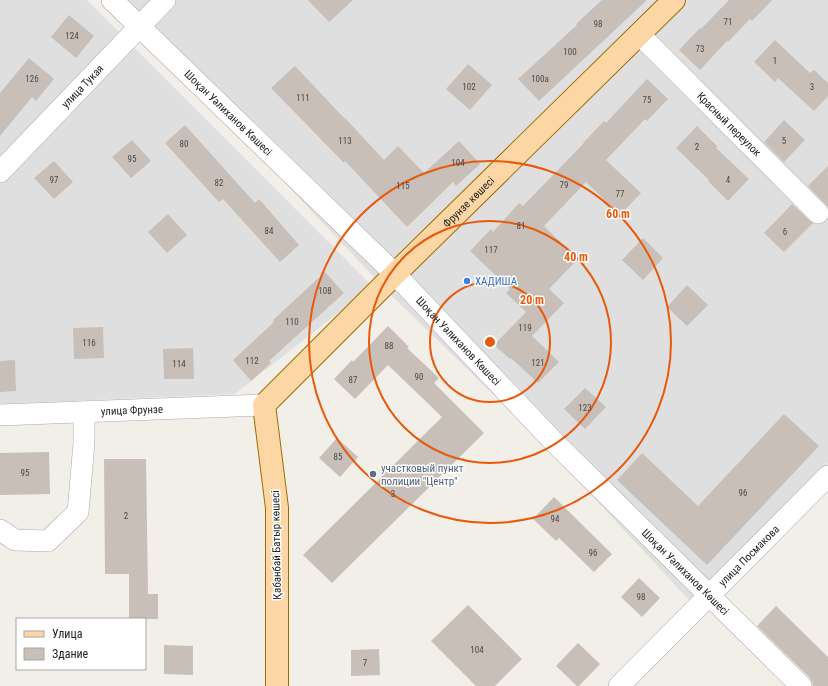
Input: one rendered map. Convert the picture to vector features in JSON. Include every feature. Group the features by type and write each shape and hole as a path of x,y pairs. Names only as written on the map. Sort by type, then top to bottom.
{"main road":[{"name":"Фрунзе көшесі","path":"264,405 674,0"},
{"name":"Қабанбай Батыр көшесі","path":"264,405 277,508 277,686"}],"street":[{"name":"Шоқан Уәлиханов Көшесі","path":"112,0 395,274 554,442 801,686"},
{"name":"улица Тукая","path":"0,172 165,0"},
{"name":"Красный переулок","path":"640,35 818,213"},
{"name":"улица Фрунзе","path":"0,415 264,405"},
{"path":"0,530 15,540 48,541 78,512 84,443 84,412"},
{"name":"улица Посмакова","path":"624,684 709,595 828,476"}],"shaded area":[{"path":"0,0 87,0 372,286 235,394 0,404"},
{"path":"112,0 828,0 828,463 690,601 542,442 390,294"}],"building":[{"path":"308,0 353,0 329,22"},
{"path":"602,0 647,0 539,101 518,79"},
{"path":"729,0 772,0 752,21 750,19 728,42 727,41 700,70 679,50"},
{"path":"69,15 94,36 76,58 51,37"},
{"path":"775,40 810,73 814,70 828,83 828,96 814,111 778,78 775,82 754,62"},
{"path":"29,58 54,79 36,101 32,97 0,136 0,93"},
{"path":"468,64 492,85 470,110 446,89"},
{"path":"295,66 384,160 398,146 424,173 459,141 480,164 456,186 453,182 407,227 345,161 344,163 271,88"},
{"path":"647,79 668,99 647,121 645,119 606,160 641,193 620,215 586,182 544,226 578,259 549,289 564,303 532,336 559,362 538,383 511,358 510,359 494,345 526,312 506,293 510,289 470,251 491,229 493,232 519,203 523,206 604,121 606,123"},
{"path":"784,120 805,140 784,162 764,142"},
{"path":"185,125 255,203 259,199 299,245 280,262 223,199 219,202 165,143"},
{"path":"697,126 717,146 716,148 749,179 728,201 676,148"},
{"path":"132,140 151,161 131,178 112,157"},
{"path":"54,161 73,182 54,199 34,178"},
{"path":"828,166 828,207 808,186"},
{"path":"792,204 813,223 784,252 764,233"},
{"path":"168,214 187,235 167,253 148,232"},
{"path":"643,238 663,258 643,280 622,260"},
{"path":"325,272 344,293 269,361 271,363 251,381 233,360 274,322 273,320"},
{"path":"687,285 708,305 687,326 667,307"},
{"path":"388,326 409,347 407,348 439,378 434,383 484,433 332,583 303,555 442,417 388,365 355,399 334,379"},
{"path":"103,327 104,358 74,359 73,328"},
{"path":"193,348 194,379 164,379 163,349"},
{"path":"15,360 16,391 0,392 0,361"},
{"path":"585,388 606,407 585,429 564,409"},
{"path":"784,414 819,446 707,565 617,480 642,453 698,506"},
{"path":"337,438 358,457 340,477 319,458"},
{"path":"49,452 50,494 0,495 0,453"},
{"path":"104,459 146,459 148,594 158,594 158,619 129,618 129,574 105,574"},
{"path":"554,497 612,554 594,572 559,538 556,541 533,519"},
{"path":"639,578 660,598 642,617 621,597"},
{"path":"468,605 522,659 495,686 476,686 431,641"},
{"path":"776,606 828,657 828,686 813,686 809,677 757,626"},
{"path":"578,643 600,664 579,686 577,686 556,666"},
{"path":"164,645 193,646 193,675 164,674"},
{"path":"379,649 380,675 351,676 351,650"}],"place":[{"name":"ХАДИША","path":"467,281"},
{"name":"участковый пункт полиции \"Центр\"","path":"373,474"}]}
